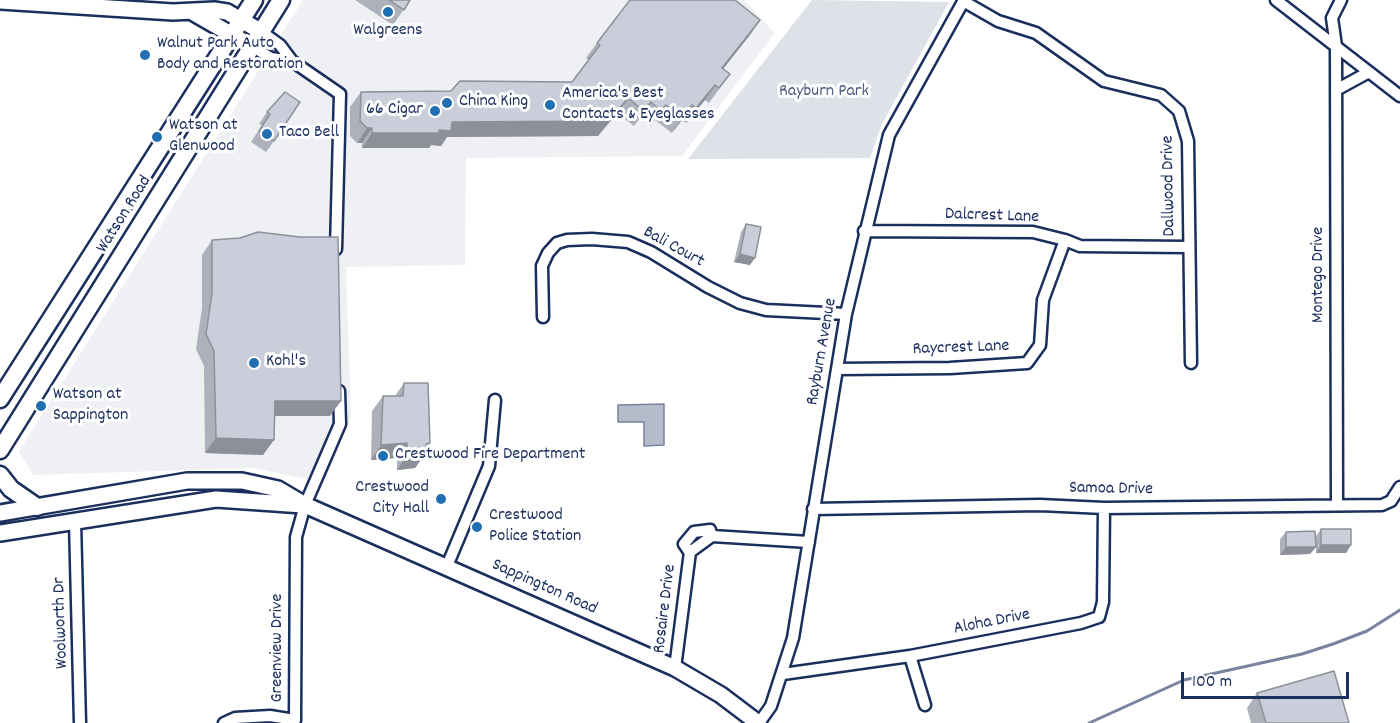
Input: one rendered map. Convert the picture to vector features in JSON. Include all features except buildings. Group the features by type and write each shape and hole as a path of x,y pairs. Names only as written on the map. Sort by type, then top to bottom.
{"main road":[{"name":"Watson Road","path":"0,399 254,0"},
{"name":"Watson Road","path":"0,450 281,0"},
{"path":"0,1 194,13 225,11 242,20 257,40"},
{"path":"194,13 232,35 257,40"},
{"path":"0,475 11,489 37,507"},
{"name":"Sappington Road","path":"0,513 187,481 242,481 278,489 305,505 675,668 721,695 758,723"},
{"name":"Sappington Road","path":"0,533 216,499 305,505"},
{"path":"77,500 78,521"}],"street":[{"path":"1276,0 1400,96"},
{"name":"Montego Drive","path":"1336,504 1336,46 1332,18 1341,0"},
{"name":"Rayburn Avenue","path":"758,723 771,706 793,638 846,314 864,231 889,135 964,1"},
{"name":"Dallwood Drive","path":"964,1 998,21 1036,33 1104,81 1161,95 1172,103 1184,121 1188,141 1191,363"},
{"path":"257,40 271,58 292,61"},
{"path":"257,40 280,45 292,61 340,94 336,257"},
{"path":"1336,90 1370,72"},
{"name":"Dalcrest Lane","path":"864,231 1033,232 1080,246 1188,247"},
{"name":"Bali Court","path":"543,317 542,266 548,253 557,243 592,238 628,242 740,303 766,310 846,314"},
{"name":"Raycrest Lane","path":"837,369 950,368 1027,363 1040,345 1043,300 1065,240"},
{"name":"Greenview Drive","path":"224,723 235,718 270,716 298,722 296,537 305,505 340,424 339,376"},
{"path":"447,566 489,466 495,400"},
{"name":"Samoa Drive","path":"813,510 1040,505 1104,508 1382,505 1390,501 1400,487"},
{"name":"Aloha Drive","path":"783,674 910,656 1081,623 1099,617 1104,602 1104,508"},
{"name":"Woolworth Dr","path":"78,521 80,723"},
{"name":"Rosaire Drive","path":"675,668 690,553 699,543 712,536 809,542"},
{"path":"910,656 925,705"}],"shaded area":[{"path":"303,0 744,0 775,33 682,156 466,158 465,265 346,267 351,416 324,483 254,468 33,475 19,451"}],"green space":[{"name":"Rayburn Park","path":"812,0 949,2 882,124 870,158 688,159"}],"water":[{"path":"664,404 664,445 644,446 644,422 618,422 618,405"}],"waterway":[{"path":"1089,723 1184,680 1302,654 1333,644 1367,631 1400,610"}],"place":[{"name":"Walgreens","path":"388,12"},
{"name":"Walnut Park Auto Body and Restoration","path":"145,55"},
{"name":"China King","path":"447,103"},
{"name":"America's Best Contacts & Eyeglasses","path":"550,105"},
{"name":"66 Cigar","path":"435,111"},
{"name":"Taco Bell","path":"267,134"},
{"name":"Watson at Glenwood","path":"157,137"},
{"name":"Kohl's","path":"254,363"},
{"name":"Watson at Sappington","path":"41,406"},
{"name":"Crestwood Fire Department","path":"383,456"},
{"name":"Crestwood City Hall","path":"441,499"},
{"name":"Crestwood Police Station","path":"477,527"}]}
